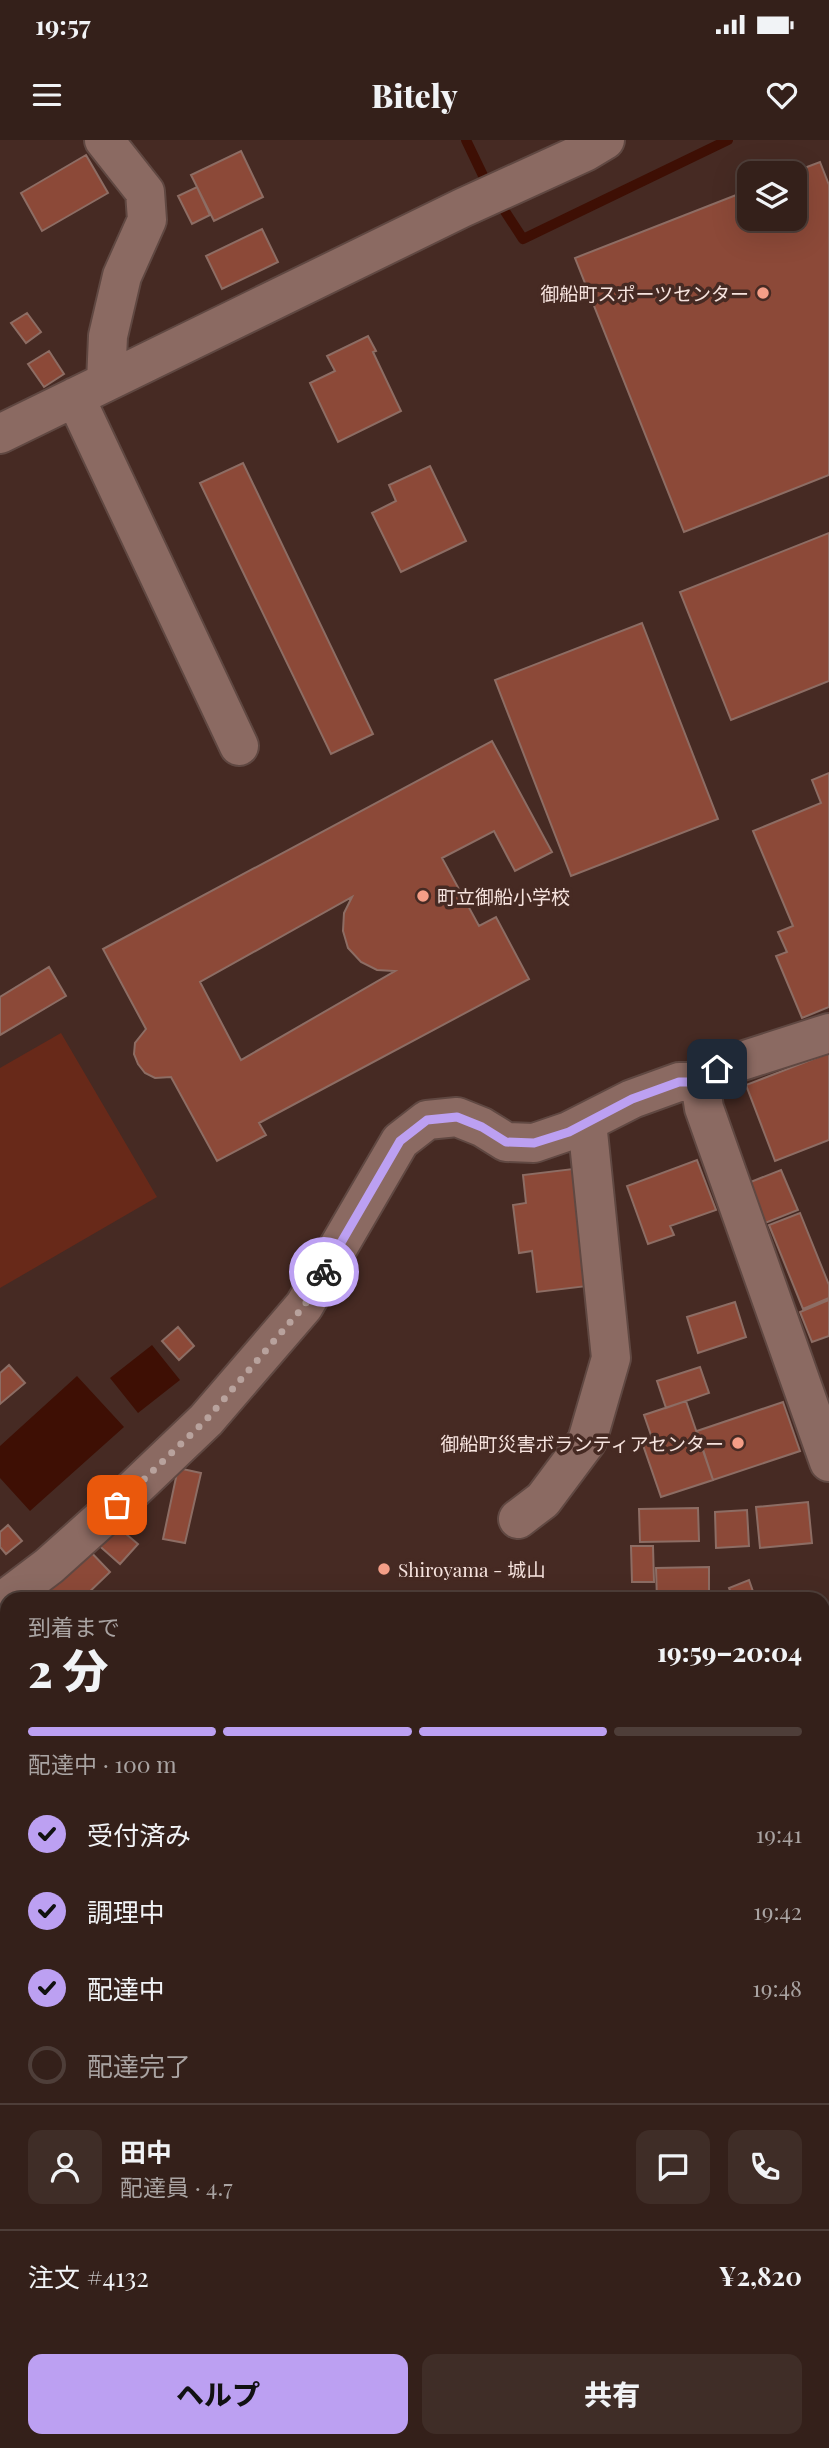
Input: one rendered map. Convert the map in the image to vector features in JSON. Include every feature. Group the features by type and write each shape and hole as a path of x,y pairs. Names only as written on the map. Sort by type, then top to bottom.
{"street":[{"path":"104,140 145,192 147,220 122,276 108,336 90,389 239,746"},
{"path":"0,434 605,140"},
{"path":"14,1592 59,1557 206,1420 304,1306 400,1141 427,1120 457,1117 482,1127 506,1142 534,1143 569,1132 632,1099 679,1082 700,1082 717,1069 829,1033"},
{"path":"700,1082 704,1108 829,1462"},
{"path":"518,1520 543,1500 587,1441 611,1358 587,1122"}],"shaded area":[{"path":"61,1033 157,1197 0,1288 0,1068"},
{"path":"152,1345 180,1380 138,1413 110,1378"},
{"path":"77,1376 124,1427 30,1511 0,1478 0,1446"}],"building":[{"path":"241,151 263,197 214,221 191,175"},
{"path":"86,155 108,193 42,231 21,193"},
{"path":"820,162 829,185 829,475 684,532 575,258 737,195 737,231 807,231 807,167"},
{"path":"197,187 210,215 192,224 178,196"},
{"path":"262,229 278,262 222,289 206,256"},
{"path":"27,313 41,332 26,343 11,323"},
{"path":"368,336 401,411 338,442 310,383 335,371 327,356"},
{"path":"49,351 64,374 44,387 28,364"},
{"path":"243,463 373,734 331,754 200,483"},
{"path":"430,466 466,541 401,572 372,513 396,501 389,485"},
{"path":"829,533 829,681 731,720 680,592"},
{"path":"642,623 718,819 571,876 495,680"},
{"path":"492,741 552,852 515,871 494,831 442,858 479,926 496,917 529,979 259,1123 266,1135 217,1161 171,1077 155,1078 145,1073 138,1064 134,1054 135,1043 146,1029 103,949","holes":["352,897 344,913 343,931 348,948 361,962 377,970 395,971 241,1060 200,982"]},
{"path":"829,773 829,1007 802,1018 776,956 787,952 778,932 793,926 753,831 821,803 812,780"},
{"path":"49,967 66,996 0,1035 0,997"},
{"path":"829,1053 829,1140 775,1161 746,1085"},
{"path":"697,1160 716,1210 670,1226 674,1235 648,1244 627,1186"},
{"path":"581,1168 596,1285 537,1292 532,1251 519,1253 513,1205 526,1203 523,1175"},
{"path":"781,1170 798,1210 765,1223 748,1183"},
{"path":"800,1213 829,1285 829,1298 803,1309 769,1225"},
{"path":"829,1300 829,1336 812,1342 800,1312"},
{"path":"735,1302 746,1337 698,1353 687,1317"},
{"path":"178,1327 194,1346 179,1360 162,1341"},
{"path":"9,1365 25,1383 0,1404 0,1373"},
{"path":"700,1367 709,1393 666,1408 657,1381"},
{"path":"686,1401 713,1480 661,1497 643,1445 653,1441 644,1415"},
{"path":"783,1402 800,1451 713,1480 697,1431"},
{"path":"178,1468 201,1473 185,1543 163,1539"},
{"path":"808,1502 812,1543 760,1548 756,1507"},
{"path":"698,1508 699,1541 640,1542 639,1509"},
{"path":"747,1510 749,1546 716,1548 715,1512"},
{"path":"113,1523 138,1544 120,1564 95,1542"},
{"path":"8,1525 22,1541 6,1554 0,1547 0,1532"},
{"path":"631,1546 653,1546 654,1582 632,1582"},
{"path":"86,1547 110,1572 89,1592 39,1592"},
{"path":"709,1567 709,1592 657,1592 656,1568"},
{"path":"749,1580 753,1592 731,1592 729,1588"}],"waterway":[{"path":"466,140 488,186"},
{"path":"497,199 523,239 728,140"}],"way so far":[{"path":"117,1505 206,1420 304,1306 324,1272"}],"place":[{"name":"御船町スポーツセンター","path":"763,293"},
{"name":"町立御船小学校","path":"423,896"},
{"name":"御船町災害ボランティアセンター","path":"738,1443"},
{"name":"Shiroyama - 城山","path":"384,1569"}],"route":[{"path":"324,1272 400,1141 427,1120 457,1117 482,1127 506,1142 534,1143 569,1132 632,1099 679,1082 700,1082 717,1069"}]}
